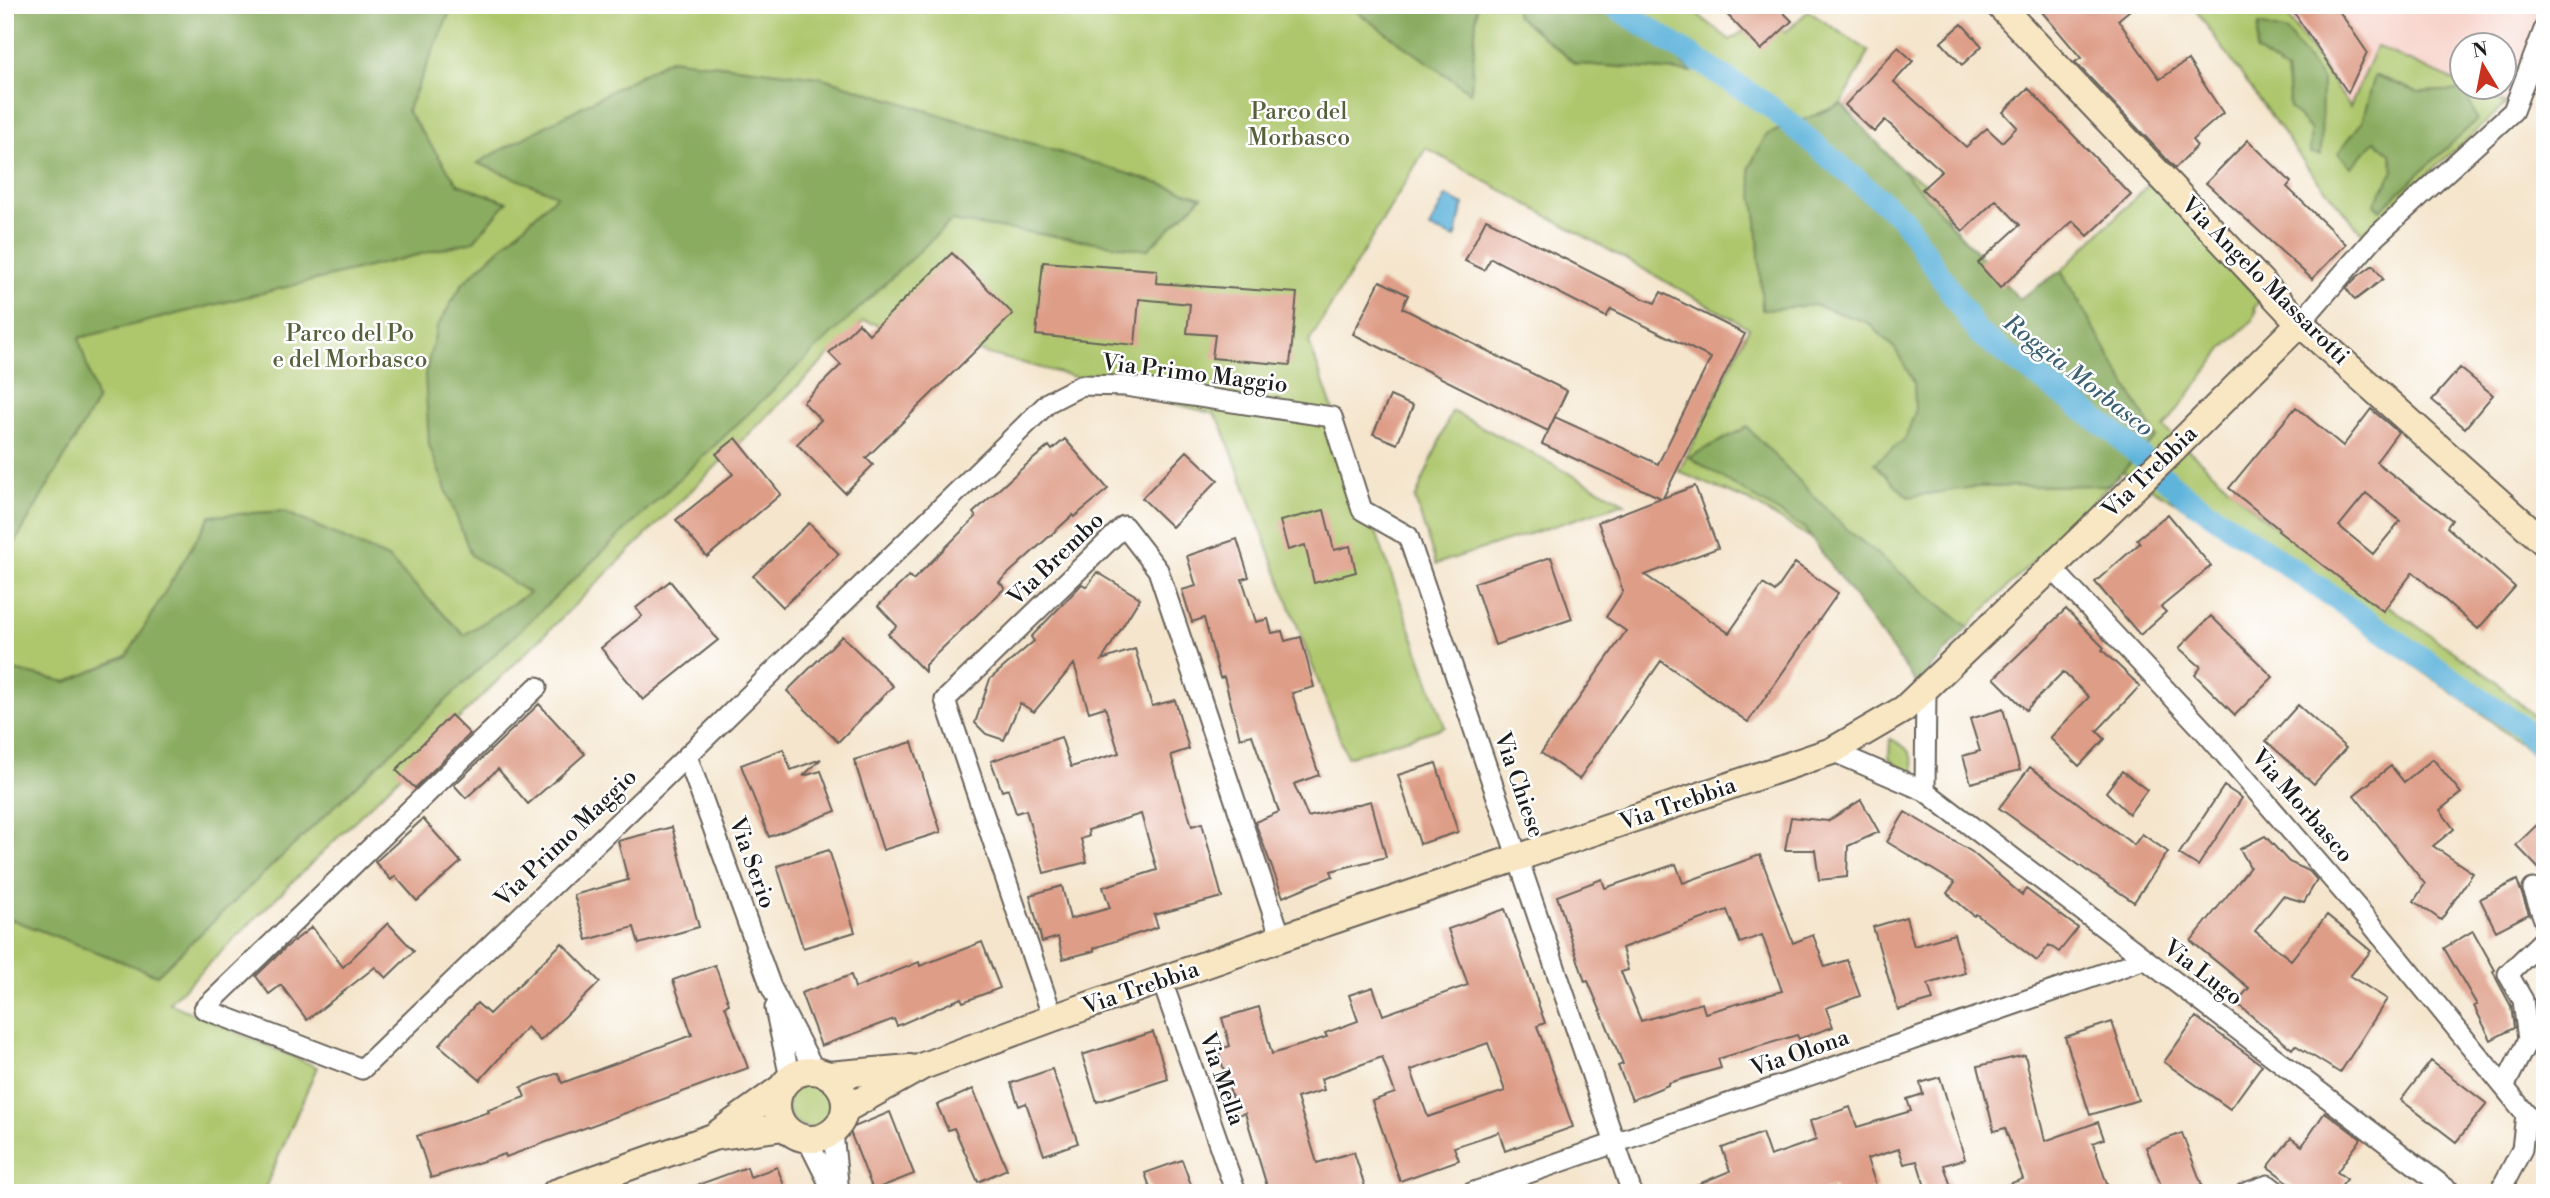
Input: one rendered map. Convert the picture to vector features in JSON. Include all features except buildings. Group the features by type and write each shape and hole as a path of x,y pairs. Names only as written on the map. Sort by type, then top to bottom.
{"street":[{"name":"Via Angelo Massarotti","path":"1999,5 2300,323 2545,543"},
{"path":"2300,323 2373,239 2513,111 2545,27"},
{"name":"Via Trebbia","path":"846,1109 923,1066 1053,1018 1832,751 1904,709 2165,458 2300,323"},
{"name":"Via Primo Maggio","path":"537,687 204,1009 362,1069 1049,402 1082,385 1125,386 1332,417"},
{"name":"Via Chiese","path":"1332,417 1362,510 1408,536 1632,1193"},
{"name":"Via Brembo","path":"1053,1018 945,700 1124,526 1158,570 1281,938"},
{"name":"Via Morbasco","path":"2051,567 2208,735 2372,925 2526,1114 2522,1149 2499,1193"},
{"path":"1925,790 1926,688"},
{"name":"Via Lugo","path":"1832,751 1925,790 2452,1193"},
{"name":"Via Serio","path":"687,756 771,986 821,1073"},
{"path":"2533,889 2545,922"},
{"path":"2504,1087 2528,1040 2523,1000 2508,974 2545,938"},
{"name":"Via Olona","path":"1471,1193 2145,959"},
{"name":"Via Mella","path":"1162,981 1236,1193"},
{"name":"Via Serio","path":"771,986 785,1083"},
{"name":"Via Trebbia","path":"821,1073 923,1066"},
{"path":"555,1193 713,1137 808,1133 839,1125 846,1109 842,1089 821,1073 797,1074 713,1137"},
{"path":"785,1083 777,1108 808,1133 837,1193"},
{"path":"2245,1193 2268,1185 2278,1193"}],"shaded area":[{"path":"2192,5 2541,5 2518,70 2518,32 2448,32 2448,102 2507,102 2506,104 2362,233 2310,171"}],"green space":[{"name":"Parco del Po e del Morbasco","path":"5,5 1686,5 1730,40 1763,18 1786,32 1808,11 1869,51 1842,104 1813,116 1824,125 1934,188 2000,329 2062,273 2061,271 2153,180 2260,301 2254,308 2256,311 2253,320 2224,348 2164,428 2267,521 2490,677 2545,726 2545,764 2481,713 2219,528 2106,462 2082,485 2109,485 1968,627 1949,612 1826,547 1751,502 1679,472 1749,328 1426,148 1309,342 1445,727 1347,757 1221,424 1214,414 864,321 169,1003 317,1067 263,1193 5,1193"},
{"path":"13,5 453,5 407,111 458,184 507,202 474,241 79,338 97,401 5,560 5,26"},
{"path":"1347,5 1477,5 1471,93"},
{"path":"1517,5 1618,5 1692,72 1576,64 1516,15"},
{"path":"2192,5 2280,5 2350,107 2376,46 2448,78 2448,102 2506,104 2362,233 2310,171"},
{"path":"2259,25 2287,32 2322,79 2321,155 2310,153 2310,129 2290,108 2286,71 2256,51"},
{"path":"670,59 820,77 1202,197 1147,250 951,221 157,975 5,917 5,668 67,682 127,656 210,516 283,511 388,558 464,635 529,593 471,555 429,445 425,375 437,327 463,283 557,195 477,163"},
{"path":"2375,75 2418,92 2448,91 2448,102 2470,102 2477,120 2380,210 2374,204 2394,171 2391,154 2375,141 2351,167 2338,153 2362,122"},
{"path":"1842,104 2019,299 2061,271 2156,437 2109,485 1974,487 1908,497 1874,463 1905,439 1915,412 1914,382 1895,349 1869,323 1816,305 1762,310 1757,221 1749,168 1766,135"},
{"path":"1452,411 1625,503 1436,564 1415,499"},
{"path":"1747,427 1845,528 1968,627 1917,684 1804,528 1689,457"},
{"path":"1890,739 1909,752 1915,774 1905,772 1889,758"},
{"path":"811,1082 827,1089 834,1105 827,1121 811,1128 795,1121 788,1105 795,1089"}],"water":[{"path":"1446,196 1464,205 1455,238 1429,228"}],"waterway":[{"name":"Roggia Morbasco","path":"1613,5 1769,106 1903,219 1978,333 2112,431 2183,494 2521,726 2545,754"}],"park label":[{"name":"Parco del Morbasco","path":"1299,125"}]}
